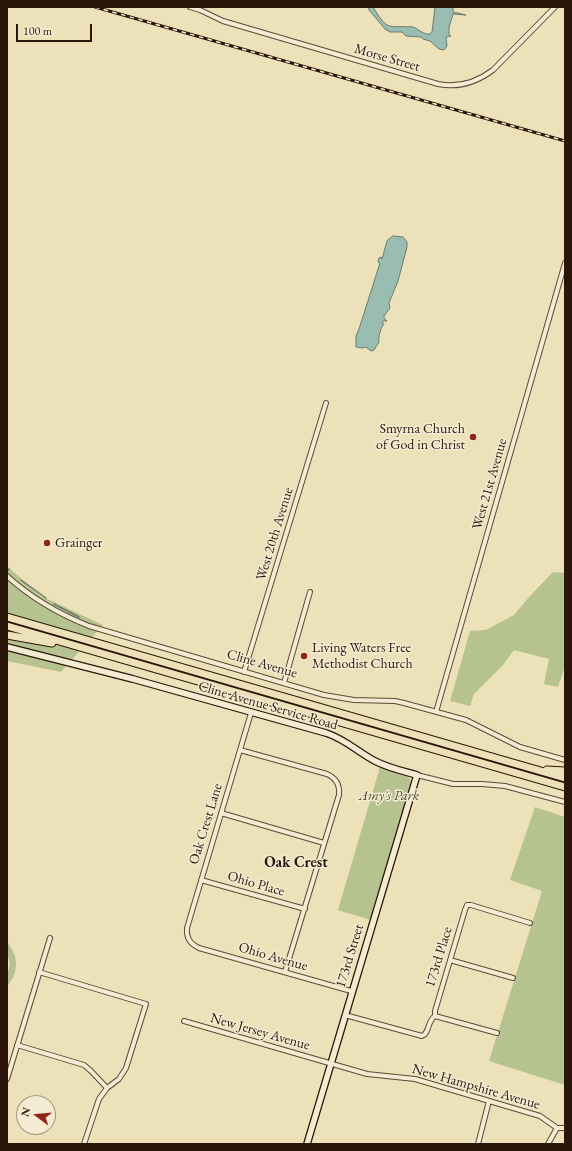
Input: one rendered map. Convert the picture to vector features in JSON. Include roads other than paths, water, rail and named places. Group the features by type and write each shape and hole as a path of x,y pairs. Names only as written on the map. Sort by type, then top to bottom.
{"highway":[{"path":"7,614 59,631"},
{"name":"Cline Avenue","path":"7,617 565,778"},
{"path":"7,626 565,788"},
{"path":"7,634 81,647"},
{"path":"538,770 565,771"}],"street":[{"name":"Morse Street","path":"190,7 223,21 371,65 449,86 466,84 493,70 555,7"},
{"name":"West 21st Avenue","path":"436,712 565,263"},
{"name":"West 20th Avenue","path":"244,672 326,403"},
{"name":"Cline Avenue","path":"7,576 38,600 62,614 89,626 319,694 362,701 398,701 470,722 520,747 565,760"},
{"path":"284,683 310,592"},
{"name":"Cline Avenue Service Road","path":"7,647 137,681 337,737 376,762 388,767 453,784 505,786 565,802"},
{"name":"Oak Crest Lane","path":"190,942 186,934 187,928 251,713"},
{"path":"240,750 327,774 337,783 339,794 286,972"},
{"name":"173rd Street","path":"306,1144 417,775"},
{"path":"221,813 324,843"},
{"name":"Ohio Place","path":"201,880 305,909"},
{"name":"173rd Place","path":"345,1015 422,1036 426,1034 431,1018 435,1016 435,1011 467,905 530,923"},
{"path":"7,1079 50,938"},
{"name":"Ohio Avenue","path":"190,942 199,948 351,991"},
{"path":"450,960 513,978"},
{"path":"39,972 146,1004 126,1068 119,1078 101,1094 84,1144"},
{"path":"435,1016 497,1033"},
{"name":"New Jersey Avenue","path":"184,1021 331,1063"},
{"path":"17,1045 84,1065 107,1088"},
{"name":"New Hampshire Avenue","path":"331,1063 367,1074 415,1079 540,1116 558,1128"},
{"path":"478,1144 489,1101"},
{"path":"548,1144 558,1128 565,1128"}],"water":[{"path":"369,7 373,7 387,25 413,27 423,33 428,34 432,32 435,7 453,7 453,12 466,15 453,14 449,27 449,34 451,36 446,37 447,46 444,50 439,49 430,41 421,37 406,36 402,32 390,32 385,29 369,10"},
{"path":"393,236 403,237 407,242 407,247 398,281 389,303 390,308 384,316 387,321 383,321 382,323 384,324 380,332 379,342 374,350 371,351 366,347 356,347 356,336 380,263 378,262 379,258 381,257 382,259 387,241"}],"waterway":[{"path":"21,580 46,598"},
{"path":"54,604 79,617"}],"railway":[{"path":"95,7 565,141"}],"place":[{"name":"Smyrna Church of God in Christ","path":"473,437"},
{"name":"Grainger","path":"47,543"},
{"name":"Living Waters Free Methodist Church","path":"304,656"}],"district":[{"name":"Oak Crest","path":"296,863"}],"park label":[{"name":"Amy's Park","path":"389,796"}]}
